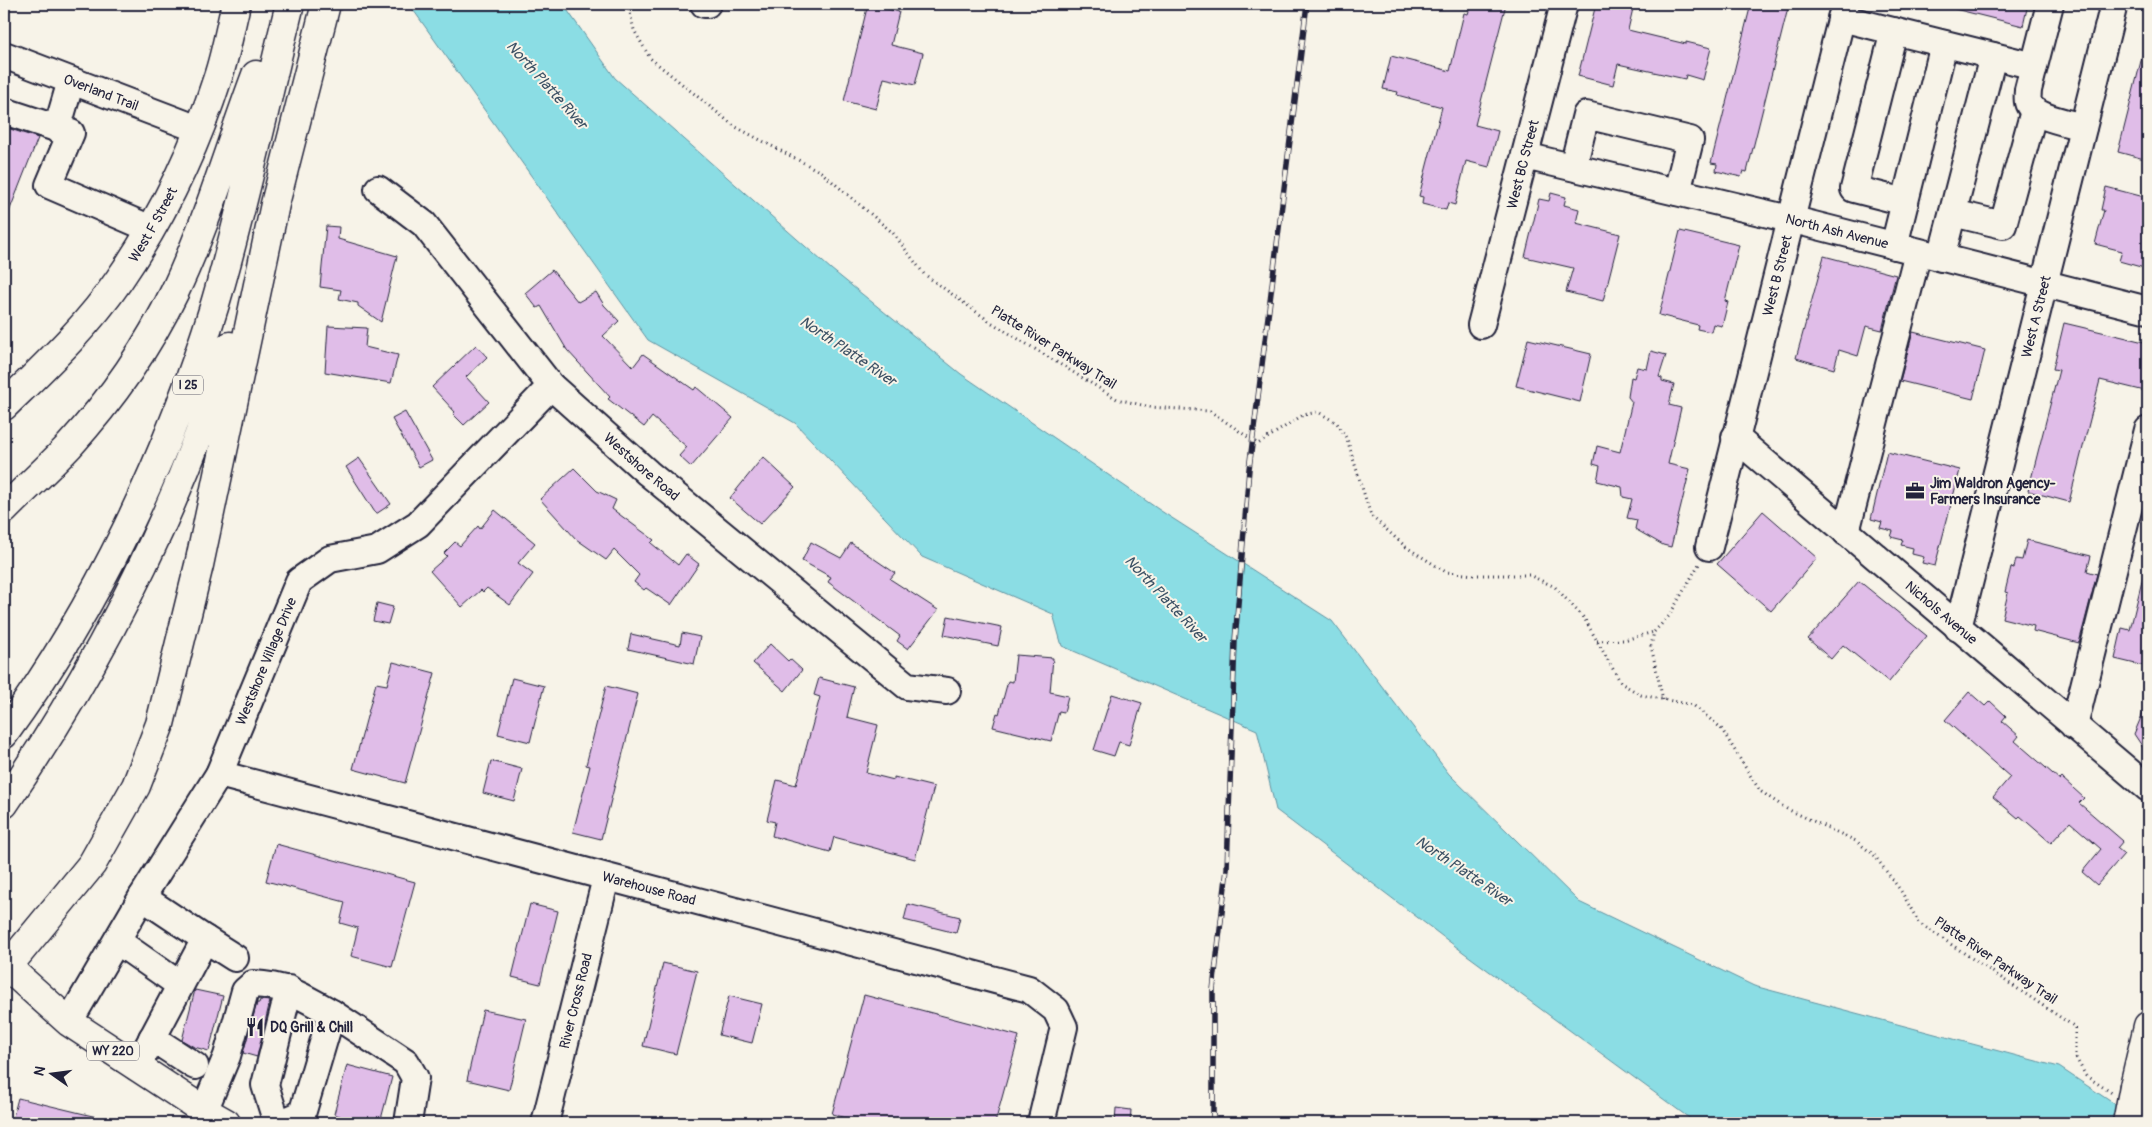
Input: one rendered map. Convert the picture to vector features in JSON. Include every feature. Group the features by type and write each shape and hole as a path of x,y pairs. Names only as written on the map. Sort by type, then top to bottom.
{"main road":[{"name":"West F Street","path":"4,406 48,362 97,308 118,282 151,230 179,175 218,77 236,4"},
{"path":"4,510 68,447 112,395 138,357 159,321 198,240 284,4"},
{"name":"I 25","path":"4,734 54,660 83,610 141,497 173,425 215,304 290,4"},
{"name":"I 25","path":"4,804 83,680 141,570 183,478 216,386 275,204 326,4"},
{"path":"5,968 92,864 136,786 160,724 200,565 275,204"},
{"name":"WY 220","path":"5,968 69,1022 137,1067 209,1119"},
{"path":"2127,1123 2126,1091 2148,1026"}],"street":[{"name":"West BC Street","path":"1481,325 1564,4"},
{"path":"2050,4 2034,66 2028,103 2034,110 2044,116 2083,127"},
{"name":"West A Street","path":"1958,628 2114,4"},
{"path":"1843,11 1894,31 2034,66"},
{"name":"West B Street","path":"1708,547 1843,11"},
{"path":"1894,31 1854,190 1905,202"},
{"path":"1918,252 1905,202 1944,44"},
{"name":"Overland Trail","path":"4,56 198,129"},
{"path":"1846,532 1918,252 1953,213 1993,56"},
{"path":"57,129 71,81"},
{"path":"1953,213 2003,226 2034,110"},
{"path":"4,111 71,134 49,184 151,230"},
{"path":"1573,167 1586,115 1690,140 1677,192"},
{"name":"North Ash Avenue","path":"1525,156 1790,219 2148,310"},
{"name":"Westshore Road","path":"378,189 424,224 551,386 648,473 907,686 947,691"},
{"name":"Westshore Village Drive","path":"69,1022 142,897 219,774 299,581 330,559 378,550 418,524 551,386"},
{"path":"2074,726 2148,430"},
{"name":"Nichols Avenue","path":"1735,437 2148,788"},
{"name":"Warehouse Road","path":"219,774 1029,989 1056,1010 1064,1027 1041,1123"},
{"name":"River Cross Road","path":"545,1123 606,878"},
{"path":"142,897 235,958"},
{"path":"137,1067 205,939"},
{"path":"117,941 180,985"},
{"path":"209,1119 245,991 252,984 275,985 289,989 332,1013 406,1062 415,1078 408,1123"},
{"path":"277,1123 265,1085 289,989"},
{"path":"281,1123 302,1114 332,1013"},
{"path":"152,1038 195,1066"}],"path":[{"name":"Platte River Parkway Trail","path":"628,4 634,30 650,58 734,126 821,172 893,233 924,274 989,321 1117,399 1150,406 1210,411 1258,444 1304,415 1318,412 1337,423 1347,439 1371,516 1406,547 1446,572 1474,576 1528,575 1555,587 1584,618 1621,683 1641,695 1693,705 1721,728 1760,791 1787,809 1856,841 1874,855 1900,891 1919,922 2075,1027 2075,1056 2086,1076 2126,1091"},
{"path":"1663,700 1651,646 1654,632 1669,616 1708,547"},
{"path":"1597,641 1624,640 1654,632"}],"water":[{"name":"North Platte River","path":"409,4 563,4 615,78 831,269 961,374 1161,511 1332,621 1449,774 1579,902 1754,986 2059,1067 2143,1123 1696,1123 1463,952 1276,810 1257,730 1062,646 1053,614 922,557 795,423 648,340"}],"building":[{"path":"868,4 899,12 891,45 923,53 915,85 884,78 876,109 844,101"},
{"path":"1471,4 1506,4 1475,125 1498,131 1489,167 1466,161 1455,205 1448,203 1446,210 1422,204 1423,197 1419,196 1442,107 1397,95 1398,92 1383,89 1391,56 1450,71 1464,13 1468,14"},
{"path":"1596,4 1634,4 1628,30 1711,48 1703,80 1686,75 1685,79 1618,64 1613,85 1578,76"},
{"path":"1751,4 1789,4 1747,172 1743,171 1741,177 1716,171 1717,164 1711,163"},
{"path":"1955,4 2028,4 2023,26 1955,9"},
{"path":"2143,53 2148,53 2148,160 2118,152"},
{"path":"4,127 38,138 5,222 4,222"},
{"path":"2106,187 2148,198 2148,269 2119,261 2122,251 2095,244 2104,210 2101,210"},
{"path":"1551,193 1566,197 1564,205 1579,209 1576,223 1620,234 1603,301 1566,292 1573,268 1525,257 1539,199 1549,201"},
{"path":"326,226 339,227 338,239 397,256 381,322 358,306 358,303 339,299 341,290 320,287"},
{"path":"1680,231 1739,245 1725,301 1728,302 1722,326 1713,324 1711,332 1697,329 1698,325 1659,315"},
{"path":"1824,256 1896,275 1882,330 1866,326 1858,356 1839,350 1834,369 1796,358"},
{"path":"552,270 578,302 596,292 604,305 619,321 603,336 633,367 643,354 694,390 696,387 733,418 691,467 679,456 687,447 652,417 644,427 608,399 610,397 567,350 541,306 537,308 525,293"},
{"path":"2064,323 2148,343 2148,379 2145,391 2100,380 2069,502 2028,491 2059,370 2053,369"},
{"path":"328,326 367,328 365,347 398,355 391,383 325,372"},
{"path":"1913,332 1985,350 1973,399 1900,381"},
{"path":"1528,339 1591,354 1580,402 1516,386"},
{"path":"476,345 487,357 466,377 489,402 464,425 432,387"},
{"path":"1651,351 1666,355 1659,377 1662,378 1662,381 1674,384 1669,405 1681,408 1668,464 1690,469 1671,547 1663,545 1635,529 1637,520 1627,518 1632,499 1623,497 1622,487 1597,481 1600,466 1593,464 1597,446 1620,452 1632,402 1628,397 1631,377 1634,378 1637,367 1647,369"},
{"path":"405,412 432,460 419,467 392,419"},
{"path":"1887,452 1960,470 1935,566 1922,563 1924,557 1912,554 1913,548 1901,545 1903,540 1891,537 1893,531 1880,528 1882,522 1871,519"},
{"path":"763,457 795,487 760,524 730,498"},
{"path":"359,458 391,504 376,514 346,467"},
{"path":"574,468 597,491 616,500 612,509 654,540 651,543 678,565 686,554 699,564 671,605 646,588 644,590 634,582 639,575 614,550 606,560 576,539 540,499"},
{"path":"495,510 535,543 518,563 533,574 510,605 487,588 483,592 481,590 462,607 430,571 447,556 444,553 455,542 460,546 478,526 480,529"},
{"path":"1763,511 1817,558 1771,611 1717,564"},
{"path":"2027,540 2091,556 2087,571 2097,574 2079,643 2033,631 2034,626 2002,618 2008,593 2005,592 2011,567 2014,568 2016,559 2022,560"},
{"path":"811,542 841,558 851,543 895,573 890,579 938,610 908,649 897,641 900,636 828,582 831,577 802,561"},
{"path":"2143,577 2148,578 2148,667 2115,659 2122,628 2130,630"},
{"path":"1859,581 1927,636 1889,682 1843,645 1831,659 1808,639"},
{"path":"377,603 393,607 388,624 373,621"},
{"path":"948,616 1002,627 998,646 944,635"},
{"path":"682,633 700,637 694,664 628,649 631,634 680,645"},
{"path":"770,644 788,661 790,659 802,670 785,691 753,663"},
{"path":"1016,655 1053,658 1050,692 1068,696 1064,712 1059,711 1051,741 993,727 997,713 999,714 1008,681 1013,682"},
{"path":"393,662 435,673 405,783 353,769 376,683 387,685"},
{"path":"512,678 544,686 530,742 498,734"},
{"path":"819,678 854,687 847,717 878,725 866,773 894,780 894,777 934,787 915,859 834,837 830,852 772,836 775,822 767,820 777,780 796,785 820,697 814,695"},
{"path":"606,686 638,694 601,839 573,832 590,766 586,765"},
{"path":"1969,692 1985,706 1990,701 2006,716 2002,721 2019,736 2015,741 2084,798 2079,803 2123,841 2117,848 2124,854 2097,885 2082,872 2101,849 2070,822 2051,843 2020,816 2018,818 1993,797 2010,777 1945,720"},
{"path":"1112,694 1142,703 1129,745 1119,742 1114,756 1094,750"},
{"path":"2148,701 2148,755 2134,734"},
{"path":"491,761 522,769 514,801 483,793"},
{"path":"276,844 415,882 392,967 351,956 358,928 340,923 345,902 266,881"},
{"path":"530,904 558,911 540,984 512,977"},
{"path":"908,904 960,917 956,933 904,920"},
{"path":"663,963 697,971 676,1054 643,1046"},
{"path":"195,990 223,996 209,1051 194,1047 182,1040"},
{"path":"864,995 1019,1036 995,1123 864,1123 832,1114"},
{"path":"729,996 762,1004 752,1043 719,1035"},
{"path":"260,1000 270,1001 257,1057 243,1053 257,1003"},
{"path":"483,1010 526,1019 509,1090 467,1080"},
{"path":"347,1065 392,1077 380,1123 344,1123 345,1118 334,1114"},
{"path":"18,1098 101,1118 101,1123 40,1123 13,1117"},
{"path":"1116,1108 1131,1110 1130,1123 1115,1123"}],"railway":[{"path":"1213,1123 1213,990 1227,869 1235,641 1249,469 1307,4"}],"place":[{"name":"Jim Waldron Agency- Farmers Insurance","path":"1915,491"},
{"name":"DQ Grill & Chill","path":"255,1027"}]}
